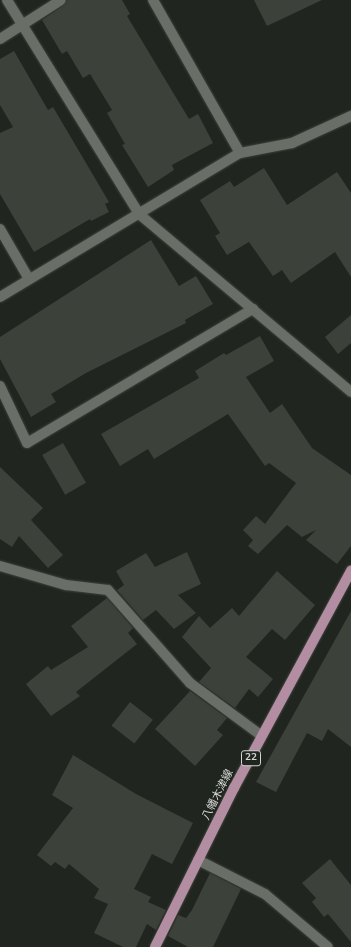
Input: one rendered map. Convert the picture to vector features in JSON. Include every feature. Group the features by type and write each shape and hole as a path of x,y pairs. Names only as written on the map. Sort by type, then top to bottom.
{"main road":[{"name":"八幡木津線","path":"155,947 262,736 351,571"}],"street":[{"path":"7,0 139,214 351,392"},
{"path":"0,39 61,0"},
{"path":"153,0 240,153"},
{"path":"0,297 240,153 292,143 351,116"},
{"path":"0,229 29,279"},
{"path":"0,386 27,444 253,309"},
{"path":"0,566 66,585 108,590 190,683 262,736"},
{"path":"198,860 265,894 328,947"}],"building":[{"path":"67,0 122,0 130,14 127,16 189,119 198,114 213,143 172,165 174,170 148,187 122,145 125,144 107,113 112,110 90,74 83,78 67,51 62,54 42,20 64,5"},
{"path":"254,0 322,0 267,26"},
{"path":"14,51 48,110 53,107 109,202 105,204 109,212 91,221 90,219 34,252 0,194 0,133 13,127 0,105 0,59"},
{"path":"264,168 287,205 337,172 351,193 351,277 335,252 291,283 282,270 273,276 249,242 227,255 215,236 220,233 200,200 230,181 234,187"},
{"path":"151,240 179,286 196,276 213,304 185,320 186,323 86,373 51,394 56,402 31,417 0,359 0,337"},
{"path":"351,315 351,343 338,354 325,337"},
{"path":"260,336 274,361 246,377 270,413 282,404 312,448 351,475 351,546 337,564 306,540 316,530 302,537 287,525 258,554 248,546 253,540 243,530 256,516 265,524 296,483 269,463 265,466 228,414 154,459 148,449 120,466 101,434 199,378 195,371 224,353 226,355"},
{"path":"63,443 86,483 65,495 42,455"},
{"path":"0,467 43,508 31,520 63,555 48,568 19,536 12,547 0,539"},
{"path":"187,552 201,584 178,595 196,613 174,629 156,610 143,620 117,590 124,585 116,571 146,553 155,567"},
{"path":"277,571 315,605 285,640 272,629 246,657 273,679 258,697 249,689 235,708 199,682 211,668 182,637 199,616 210,628 232,608 239,616"},
{"path":"107,598 133,628 128,633 137,644 76,692 80,696 51,716 26,684 48,666 51,670 88,647 71,626"},
{"path":"351,611 351,747 328,729 322,741 307,733 276,792 256,782"},
{"path":"190,691 227,718 217,730 223,735 195,766 155,729"},
{"path":"130,702 153,720 134,743 112,726"},
{"path":"73,755 136,794 193,823 172,864 152,854 134,889 151,897 148,902 166,910 156,930 147,924 136,947 123,947 94,933 108,904 94,898 99,889 69,864 65,869 55,862 51,866 37,855 73,808 52,795"},
{"path":"330,859 351,885 351,942 328,914 324,917 312,902 316,898 302,883"},
{"path":"210,873 241,889 213,947 188,947 168,936 178,915 186,918 192,910"}]}
